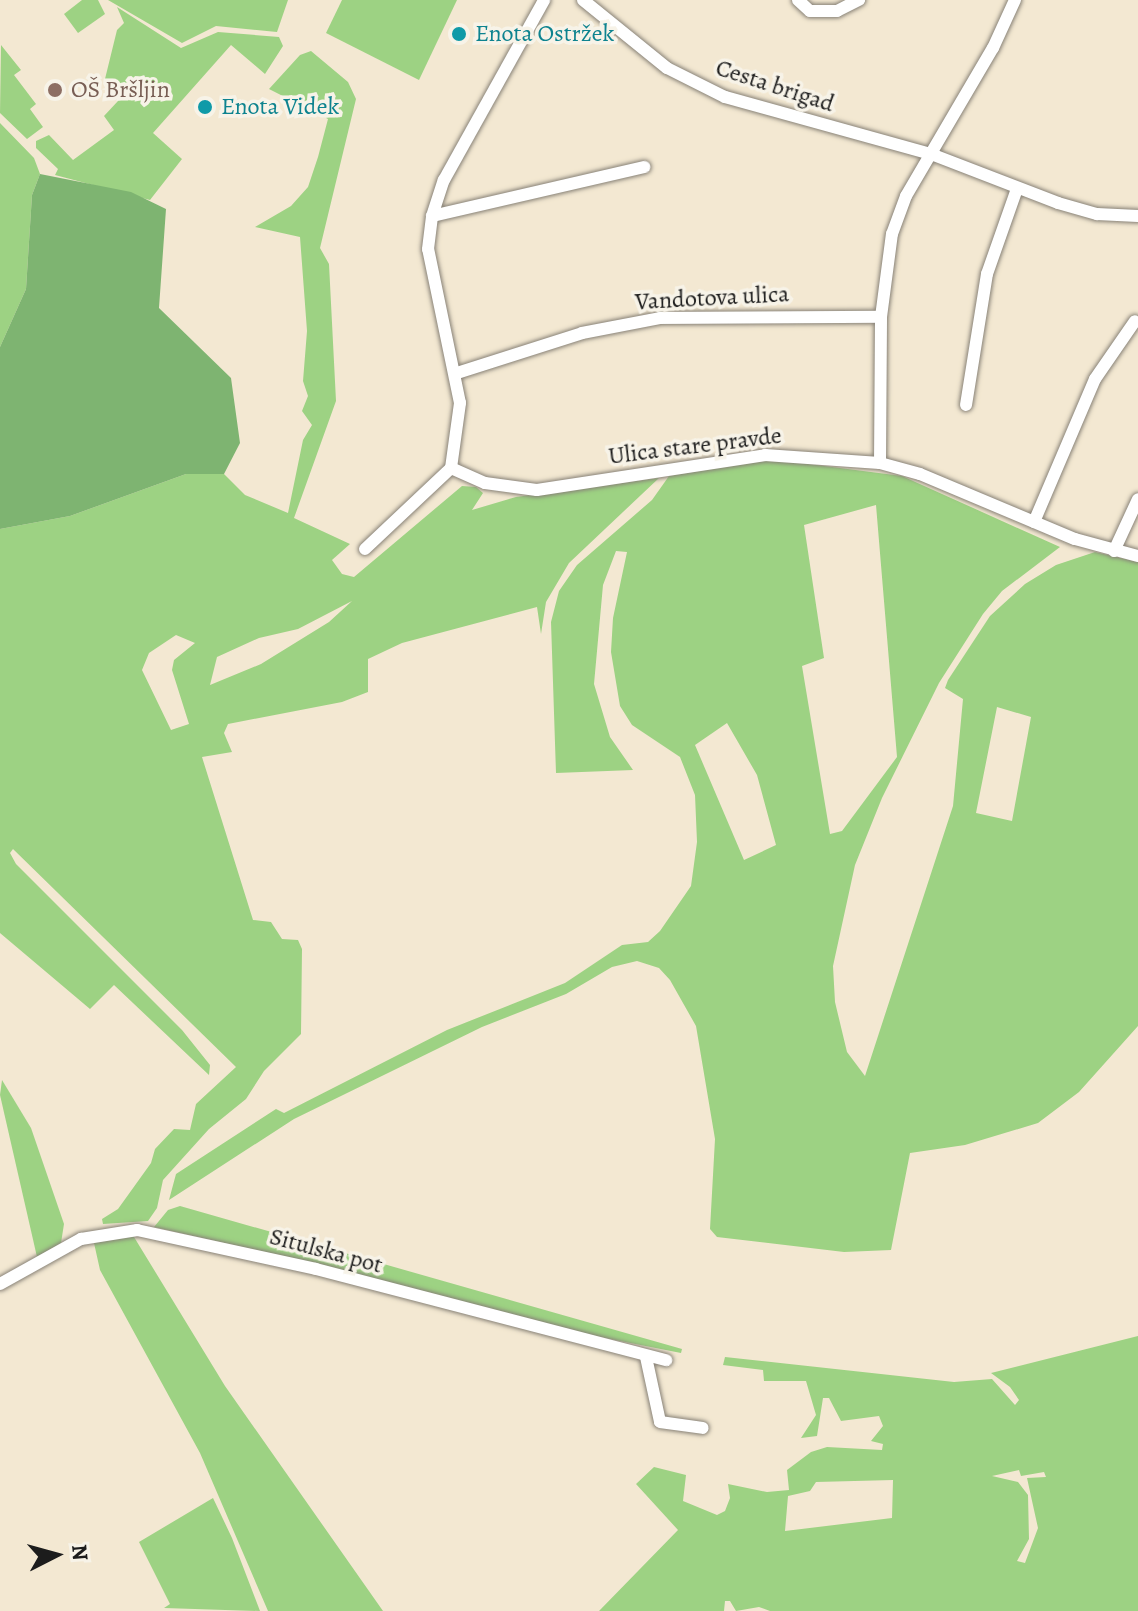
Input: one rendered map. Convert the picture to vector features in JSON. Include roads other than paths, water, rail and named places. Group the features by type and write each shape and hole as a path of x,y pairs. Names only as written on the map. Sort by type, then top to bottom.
{"street":[{"path":"365,549 451,468 461,422 457,373 428,249 432,216 444,180 544,0"},
{"name":"Cesta brigad","path":"583,0 667,68 711,91 931,154 1017,189 1097,214 1138,216"},
{"path":"798,0 810,11 837,11 859,0"},
{"path":"880,463 881,317 892,234 931,154 1015,0"},
{"path":"432,216 644,167"},
{"path":"966,405 987,274 1017,189"},
{"name":"Vandotova ulica","path":"457,373 582,333 660,318 881,317"},
{"path":"1034,522 1095,379 1135,321"},
{"name":"Ulica stare pravde","path":"451,468 485,483 537,490 765,455 880,463 920,474 1034,522 1114,551 1138,556"},
{"path":"1114,551 1138,499"},
{"name":"Situlska pot","path":"0,1284 81,1239 137,1230 316,1269 666,1360"},
{"path":"646,1357 660,1422 703,1428"}],"place":[{"name":"Enota Ostržek","path":"459,34"},
{"name":"OŠ Bršljin","path":"55,90"},
{"name":"Enota Videk","path":"205,107"}]}
